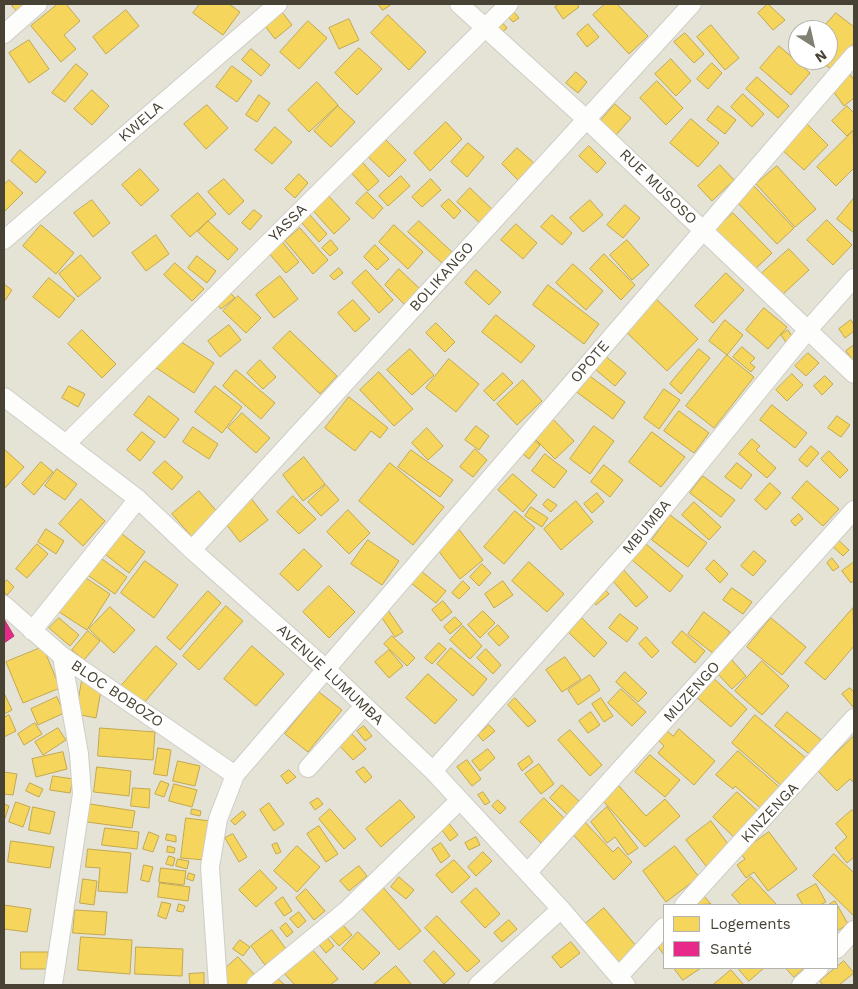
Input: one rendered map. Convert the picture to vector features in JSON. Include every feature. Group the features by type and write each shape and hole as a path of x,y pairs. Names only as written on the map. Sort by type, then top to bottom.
{"street":[{"path":"4,34 38,4"},
{"name":"KWELA","path":"4,240 278,4"},
{"name":"RUE MUSOSO","path":"459,4 586,119 854,374"},
{"name":"YASSA","path":"67,443 508,4"},
{"name":"BOLIKANGO","path":"192,550 692,4"},
{"name":"OPOTE","path":"218,985 210,867 218,820 235,775 854,55"},
{"name":"MBUMBA","path":"433,771 634,544 807,331 854,278"},
{"name":"AVENUE LUMUMBA","path":"4,396 138,498 192,550 326,669 433,771 528,872 622,981"},
{"path":"32,630 138,498"},
{"name":"MUZENGO","path":"528,872 854,510"},
{"name":"BLOC BOBOZO","path":"4,605 62,656 235,775"},
{"path":"53,985 82,794 79,754 62,656"},
{"path":"308,768 364,706"},
{"name":"KINZENGA","path":"685,904 854,718"},
{"path":"256,985 347,910 460,800"},
{"path":"478,985 561,909"},
{"path":"622,981 663,928"},
{"path":"838,948 854,930"},
{"path":"801,985 817,969"}],"shaded area":[{"path":"4,4 854,4 854,985 4,985"}],"building: Logements":[{"path":"15,4 35,4 22,17 12,6"},
{"path":"58,4 66,4 80,21 64,35 76,49 61,62 31,26"},
{"path":"200,4 229,4 240,12 223,35 193,13"},
{"path":"378,4 392,4 383,10"},
{"path":"560,4 577,4 579,7 563,19 555,7"},
{"path":"605,4 617,4 648,36 629,54 593,15"},
{"path":"768,4 785,20 773,30 758,13"},
{"path":"510,7 519,18 513,22 504,12"},
{"path":"126,10 139,26 106,54 93,37"},
{"path":"282,12 292,25 275,39 265,26"},
{"path":"836,13 854,27 854,43 838,63 838,20 830,20"},
{"path":"388,15 426,52 409,70 371,33"},
{"path":"498,18 507,28 501,33 493,24"},
{"path":"349,19 359,40 339,49 329,28"},
{"path":"308,21 327,38 299,69 280,52"},
{"path":"588,24 599,37 587,47 577,34"},
{"path":"711,25 739,58 725,70 697,37"},
{"path":"685,33 704,54 694,63 674,42"},
{"path":"29,40 49,69 29,83 9,53"},
{"path":"779,46 788,54 788,70 807,70 810,73 791,95 760,68"},
{"path":"359,48 382,69 357,95 335,73"},
{"path":"251,49 270,65 261,76 242,60"},
{"path":"671,59 691,81 676,96 655,74"},
{"path":"712,63 722,73 708,89 697,79"},
{"path":"76,64 88,74 65,102 52,93"},
{"path":"232,66 252,81 237,102 216,87"},
{"path":"576,72 587,82 578,93 566,83"},
{"path":"849,73 854,80 854,98 844,106 830,87"},
{"path":"757,77 789,106 778,118 746,89"},
{"path":"657,81 683,108 666,125 640,98"},
{"path":"317,82 338,105 309,132 288,110"},
{"path":"92,90 109,106 92,125 74,109"},
{"path":"743,94 764,114 752,127 731,107"},
{"path":"259,95 270,103 257,122 246,115"},
{"path":"615,104 631,118 611,141 595,127"},
{"path":"207,105 228,128 206,149 184,124"},
{"path":"338,106 355,122 331,147 314,131"},
{"path":"718,106 736,120 725,134 707,120"},
{"path":"847,106 854,113 854,129 847,136 832,121"},
{"path":"691,119 719,143 698,167 670,143"},
{"path":"446,122 462,139 430,171 414,153"},
{"path":"805,122 828,145 804,170 780,148"},
{"path":"275,127 292,142 272,164 255,150"},
{"path":"853,131 854,168 836,186 817,167"},
{"path":"380,134 406,160 389,177 363,152"},
{"path":"468,143 484,157 467,177 451,162"},
{"path":"589,146 606,163 597,173 579,156"},
{"path":"517,148 534,163 518,180 502,164"},
{"path":"20,150 46,172 36,183 11,161"},
{"path":"357,156 379,181 368,191 346,167"},
{"path":"720,165 734,180 712,201 698,186"},
{"path":"777,166 816,209 795,227 756,184"},
{"path":"140,169 159,190 141,206 122,185"},
{"path":"299,174 308,183 295,198 285,189"},
{"path":"401,176 410,186 388,206 379,196"},
{"path":"224,179 244,201 229,215 208,192"},
{"path":"431,179 441,190 422,207 412,197"},
{"path":"9,180 23,193 4,212 4,185"},
{"path":"754,186 794,228 777,244 737,202"},
{"path":"470,188 495,212 482,225 457,202"},
{"path":"325,192 350,219 334,234 309,206"},
{"path":"367,192 383,208 373,219 356,203"},
{"path":"198,193 216,214 190,237 171,216"},
{"path":"854,198 854,233 837,219"},
{"path":"449,199 461,211 454,219 441,206"},
{"path":"92,200 110,223 93,237 74,213"},
{"path":"590,200 603,215 583,232 570,218"},
{"path":"625,205 640,218 623,238 607,225"},
{"path":"254,210 262,216 250,230 242,223"},
{"path":"733,213 772,253 751,273 712,233"},
{"path":"309,214 327,234 319,242 301,222"},
{"path":"552,215 572,233 562,245 541,227"},
{"path":"827,220 852,245 833,265 807,240"},
{"path":"208,221 238,249 228,260 198,232"},
{"path":"419,221 453,253 443,264 408,232"},
{"path":"516,224 537,243 523,259 501,240"},
{"path":"41,225 74,253 56,274 23,246"},
{"path":"394,225 423,252 408,269 379,242"},
{"path":"300,228 328,260 313,274 285,241"},
{"path":"156,235 169,254 146,271 132,253"},
{"path":"280,239 299,262 286,273 267,251"},
{"path":"331,240 338,249 330,256 322,248"},
{"path":"627,240 649,265 632,280 610,255"},
{"path":"375,245 389,259 377,270 364,257"},
{"path":"789,249 809,270 781,296 761,274"},
{"path":"604,254 635,285 621,300 590,269"},
{"path":"81,255 101,278 78,297 59,274"},
{"path":"197,256 216,271 207,283 188,268"},
{"path":"175,263 204,289 192,301 164,275"},
{"path":"573,264 603,291 586,310 556,283"},
{"path":"339,268 343,273 334,280 330,276"},
{"path":"399,269 420,289 405,305 385,285"},
{"path":"366,270 393,300 379,313 352,283"},
{"path":"476,270 501,292 489,305 465,283"},
{"path":"726,273 744,290 713,323 695,306"},
{"path":"280,276 298,299 274,318 256,295"},
{"path":"49,278 75,299 59,318 33,297"},
{"path":"4,284 12,290 4,302"},
{"path":"548,285 599,324 584,344 533,305"},
{"path":"227,289 235,298 221,309 214,301"},
{"path":"238,296 261,318 246,333 223,311"},
{"path":"653,296 698,339 667,371 622,328"},
{"path":"353,300 370,319 355,332 338,313"},
{"path":"764,308 787,327 768,349 746,330"},
{"path":"496,315 535,346 521,363 482,332"},
{"path":"725,320 743,335 727,355 709,341"},
{"path":"851,320 854,325 854,331 845,338 839,329"},
{"path":"436,323 455,342 445,352 426,333"},
{"path":"229,325 241,340 220,357 208,341"},
{"path":"82,330 116,364 102,378 68,344"},
{"path":"788,330 794,339 787,344 781,335"},
{"path":"290,331 337,376 320,394 273,348"},
{"path":"175,338 214,363 194,393 155,367"},
{"path":"854,345 854,362 846,351"},
{"path":"742,347 755,358 750,363 755,367 751,372 733,357"},
{"path":"410,349 434,375 412,395 387,370"},
{"path":"699,349 710,358 681,394 670,384"},
{"path":"599,351 626,373 615,386 589,364"},
{"path":"808,353 819,363 806,376 795,366"},
{"path":"727,355 754,377 714,428 686,406"},
{"path":"449,359 479,384 456,412 426,388"},
{"path":"260,360 276,377 263,389 247,373"},
{"path":"236,370 275,403 261,419 223,386"},
{"path":"379,372 413,409 394,426 360,390"},
{"path":"503,373 513,383 494,401 484,391"},
{"path":"587,374 625,402 613,419 574,390"},
{"path":"792,374 803,385 787,401 776,390"},
{"path":"825,376 833,384 822,395 814,386"},
{"path":"523,380 542,401 517,425 497,404"},
{"path":"69,386 85,394 78,407 62,398"},
{"path":"215,386 242,407 222,433 195,412"},
{"path":"664,389 680,400 659,429 644,418"},
{"path":"149,396 179,419 165,438 134,415"},
{"path":"349,397 388,428 380,438 371,431 355,451 325,428"},
{"path":"772,405 807,433 795,448 760,420"},
{"path":"679,411 709,433 694,453 664,431"},
{"path":"242,413 270,438 256,453 228,428"},
{"path":"549,415 574,441 555,459 530,434"},
{"path":"837,416 850,425 841,437 828,428"},
{"path":"476,426 489,436 479,450 465,440"},
{"path":"594,426 614,441 590,474 570,459"},
{"path":"193,427 218,444 209,459 183,442"},
{"path":"427,428 443,446 428,460 412,443"},
{"path":"142,432 155,442 140,461 127,450"},
{"path":"652,432 685,457 661,487 629,462"},
{"path":"530,437 540,445 529,459 518,450"},
{"path":"752,439 760,446 756,450 776,468 767,478 739,454"},
{"path":"811,446 819,453 807,467 799,460"},
{"path":"4,449 24,467 4,489"},
{"path":"475,449 487,460 473,477 460,467"},
{"path":"411,450 453,480 440,497 398,467"},
{"path":"829,451 848,470 840,478 821,459"},
{"path":"545,454 567,471 554,488 532,471"},
{"path":"304,457 325,484 303,501 283,475"},
{"path":"165,461 183,477 172,490 153,473"},
{"path":"41,462 53,472 34,495 22,484"},
{"path":"390,463 444,507 413,545 359,501"},
{"path":"737,463 752,475 741,489 725,477"},
{"path":"604,465 623,480 610,497 591,482"},
{"path":"57,469 77,484 65,500 45,486"},
{"path":"513,474 537,495 523,512 498,490"},
{"path":"703,476 735,500 721,517 690,493"},
{"path":"807,481 839,509 823,526 792,498"},
{"path":"770,483 781,493 766,510 755,500"},
{"path":"326,485 339,500 321,516 308,502"},
{"path":"199,491 220,515 193,538 172,514"},
{"path":"597,493 604,502 592,513 584,504"},
{"path":"293,496 316,519 299,534 277,512"},
{"path":"250,497 268,520 240,542 222,519"},
{"path":"81,499 105,521 83,546 59,524"},
{"path":"548,499 557,505 551,512 543,505"},
{"path":"576,501 593,522 561,550 544,529"},
{"path":"694,502 721,527 709,540 682,515"},
{"path":"531,507 548,518 542,527 525,516"},
{"path":"348,510 370,533 349,554 327,532"},
{"path":"515,511 535,528 504,564 484,547"},
{"path":"799,514 803,519 795,526 791,521"},
{"path":"670,515 707,543 688,567 652,540"},
{"path":"457,527 483,560 460,579 434,545"},
{"path":"46,529 64,541 56,554 38,542"},
{"path":"117,530 145,552 129,573 101,551"},
{"path":"836,538 849,550 843,556 830,544"},
{"path":"368,540 399,561 382,585 351,564"},
{"path":"37,544 48,554 27,578 16,569"},
{"path":"646,544 683,576 670,592 632,560"},
{"path":"304,549 322,566 298,591 280,574"},
{"path":"754,551 766,561 753,576 741,566"},
{"path":"95,554 127,577 115,594 83,572"},
{"path":"832,558 839,567 833,571 827,563"},
{"path":"714,560 728,574 720,583 706,569"},
{"path":"145,561 178,585 154,618 121,593"},
{"path":"529,562 564,594 547,612 512,581"},
{"path":"854,562 854,580 851,583 842,571"},
{"path":"482,564 491,573 479,586 470,577"},
{"path":"416,567 446,591 436,603 406,579"},
{"path":"622,568 648,597 636,607 611,579"},
{"path":"80,574 110,594 87,630 56,610"},
{"path":"7,580 14,587 7,595 4,592 4,583"},
{"path":"463,581 470,588 459,599 452,593"},
{"path":"503,581 513,595 494,608 485,594"},
{"path":"329,586 355,612 329,638 303,612"},
{"path":"603,587 609,594 596,605 590,598"},
{"path":"732,588 752,602 743,614 723,600"},
{"path":"208,591 221,603 180,650 167,638"},
{"path":"443,601 452,612 441,621 432,610"},
{"path":"226,606 243,621 199,670 183,656"},
{"path":"110,607 135,630 114,653 89,629"},
{"path":"853,608 854,646 825,680 805,663"},
{"path":"388,610 403,632 395,637 380,615"},
{"path":"483,611 495,623 480,638 468,625"},
{"path":"704,612 730,632 714,654 688,634"},
{"path":"620,614 638,628 627,642 609,628"},
{"path":"580,616 607,643 594,657 566,630"},
{"path":"455,617 462,624 450,634 444,627"},
{"path":"59,618 79,635 70,646 49,628"},
{"path":"771,618 806,647 782,675 747,647"},
{"path":"498,625 509,637 499,646 488,634"},
{"path":"463,626 482,646 470,659 450,640"},
{"path":"88,631 100,641 84,660 72,650"},
{"path":"682,631 705,651 695,663 672,643"},
{"path":"392,636 415,658 407,666 384,644"},
{"path":"646,637 659,651 652,658 639,644"},
{"path":"439,643 446,649 432,664 425,658"},
{"path":"156,646 177,664 143,704 121,686"},
{"path":"252,646 284,674 256,706 224,679"},
{"path":"43,647 60,688 23,703 6,662"},
{"path":"451,648 487,679 473,696 437,664"},
{"path":"486,649 501,665 493,674 477,658"},
{"path":"389,650 403,666 389,678 375,662"},
{"path":"565,657 581,679 562,692 546,670"},
{"path":"732,660 746,676 732,689 717,673"},
{"path":"762,661 789,686 762,715 735,691"},
{"path":"625,672 647,693 638,702 616,682"},
{"path":"428,674 457,700 435,724 406,698"},
{"path":"590,675 600,690 578,705 568,690"},
{"path":"712,677 747,709 731,727 695,696"},
{"path":"82,681 102,685 96,718 76,714"},
{"path":"850,688 854,692 854,708 842,694"},
{"path":"621,689 646,712 632,726 608,703"},
{"path":"319,692 342,710 308,752 285,734"},
{"path":"4,693 12,710 4,714"},
{"path":"57,697 64,713 38,725 31,709"},
{"path":"515,698 536,721 528,727 508,705"},
{"path":"601,698 613,716 604,722 592,704"},
{"path":"591,712 600,725 588,733 579,721"},
{"path":"787,712 825,743 813,757 775,726"},
{"path":"9,715 16,731 4,737 4,718"},
{"path":"755,715 807,759 783,787 732,743"},
{"path":"35,723 42,734 24,745 18,734"},
{"path":"489,725 495,731 483,741 478,735"},
{"path":"364,726 372,736 365,741 357,731"},
{"path":"58,728 66,740 43,755 35,742"},
{"path":"100,728 155,732 153,760 98,756"},
{"path":"679,729 715,761 694,785 658,753 664,746 658,740 666,730 673,736"},
{"path":"570,730 602,765 590,776 558,740"},
{"path":"352,734 366,749 353,760 339,745"},
{"path":"854,736 854,783 850,779 837,791 818,771"},
{"path":"158,748 171,750 167,776 154,774"},
{"path":"488,749 495,758 480,771 472,761"},
{"path":"738,751 784,791 765,812 735,786 733,789 716,775"},
{"path":"63,752 67,769 36,777 32,759"},
{"path":"650,755 680,780 665,797 635,772"},
{"path":"529,756 533,762 522,771 518,764"},
{"path":"467,760 481,779 472,786 457,767"},
{"path":"178,761 200,766 195,786 173,781"},
{"path":"539,764 554,784 541,794 525,774"},
{"path":"97,767 131,771 129,796 94,792"},
{"path":"364,767 372,777 365,783 356,772"},
{"path":"289,770 296,777 287,784 281,776"},
{"path":"4,772 17,774 13,795 4,794"},
{"path":"53,776 73,779 70,793 50,790"},
{"path":"161,781 169,784 164,797 155,794"},
{"path":"30,783 43,789 39,797 26,791"},
{"path":"174,784 197,790 192,807 169,801"},
{"path":"562,785 582,804 570,817 550,798"},
{"path":"619,786 646,816 665,799 680,816 645,847 603,801"},
{"path":"133,788 150,789 149,808 131,806"},
{"path":"483,792 490,802 485,805 478,795"},
{"path":"737,792 762,815 738,841 713,817"},
{"path":"318,798 323,804 315,810 310,803"},
{"path":"544,798 566,820 542,844 520,822"},
{"path":"400,800 415,817 381,847 366,829"},
{"path":"498,800 506,808 500,814 492,806"},
{"path":"16,802 30,807 23,827 9,822"},
{"path":"269,803 284,824 274,831 260,810"},
{"path":"4,804 9,806 4,821"},
{"path":"90,804 135,811 132,828 87,822"},
{"path":"33,807 55,812 50,834 29,830"},
{"path":"607,807 638,848 628,855 615,837 607,843 591,822"},
{"path":"192,809 201,811 200,816 191,814"},
{"path":"330,809 356,839 344,849 319,819"},
{"path":"852,810 854,812 854,857 847,863 835,848 847,837 836,824"},
{"path":"243,811 246,815 235,825 231,821"},
{"path":"186,818 210,821 205,860 181,858"},
{"path":"583,820 613,852 618,847 632,862 614,880 571,832"},
{"path":"447,821 458,835 450,841 439,826"},
{"path":"711,821 731,848 706,866 686,840"},
{"path":"319,826 338,854 326,862 307,834"},
{"path":"105,828 139,832 137,849 102,845"},
{"path":"149,832 159,836 153,852 143,849"},
{"path":"769,832 797,869 768,891 754,872 746,878 737,865 745,859 740,853"},
{"path":"167,834 176,836 176,842 166,840"},
{"path":"233,834 247,857 239,862 225,838"},
{"path":"476,837 480,845 469,850 465,843"},
{"path":"11,841 54,847 50,868 8,862"},
{"path":"277,843 281,852 276,854 272,845"},
{"path":"441,843 450,856 441,863 432,849"},
{"path":"168,846 175,848 174,853 167,852"},
{"path":"297,846 320,867 297,892 274,871"},
{"path":"675,846 699,877 666,902 643,871"},
{"path":"88,849 131,853 127,893 98,891 100,868 86,867"},
{"path":"483,852 492,861 476,876 468,867"},
{"path":"834,854 854,873 854,916 813,876"},
{"path":"169,856 175,858 173,866 166,864"},
{"path":"178,859 189,861 187,869 176,866"},
{"path":"454,860 470,877 452,893 436,875"},
{"path":"144,865 153,867 149,882 141,880"},
{"path":"359,866 367,876 349,891 340,881"},
{"path":"161,868 186,871 184,885 159,882"},
{"path":"260,870 277,888 256,907 239,890"},
{"path":"189,873 195,875 193,881 187,879"},
{"path":"399,877 414,890 406,899 391,887"},
{"path":"751,877 776,904 740,904 732,895"},
{"path":"83,879 97,881 94,905 80,903"},
{"path":"160,883 190,887 188,901 158,897"},
{"path":"816,884 826,902 822,904 802,904 797,895"},
{"path":"381,885 421,931 399,950 358,904"},
{"path":"476,888 500,914 485,928 461,902"},
{"path":"306,889 325,911 314,920 296,898"},
{"path":"703,895 711,904 692,904"},
{"path":"283,897 292,911 284,916 275,903"},
{"path":"162,902 171,904 166,919 158,916"},
{"path":"179,904 185,906 183,912 177,911"},
{"path":"4,905 31,909 27,932 4,929"},
{"path":"838,906 848,924 838,930"},
{"path":"604,908 637,947 617,964 584,925"},
{"path":"75,910 107,912 105,935 73,933"},
{"path":"299,912 306,921 298,928 290,919"},
{"path":"437,916 480,961 467,972 425,928"},
{"path":"509,920 517,929 502,942 494,933"},
{"path":"286,923 293,932 287,937 280,928"},
{"path":"342,924 352,935 339,946 329,935"},
{"path":"272,930 286,949 265,965 251,946"},
{"path":"358,932 380,953 363,970 342,949"},
{"path":"324,934 334,946 326,953 316,941"},
{"path":"663,934 663,954 654,941"},
{"path":"81,937 132,940 130,974 78,970"},
{"path":"240,940 250,947 243,956 233,949"},
{"path":"571,942 580,953 561,968 552,957"},
{"path":"136,947 183,949 182,976 135,974"},
{"path":"310,947 338,979 330,985 295,985 282,971"},
{"path":"434,951 455,974 444,984 424,961"},
{"path":"21,952 48,952 48,969 21,969"},
{"path":"238,957 256,976 246,985 227,985 218,975"},
{"path":"844,961 854,973 839,985 823,985 820,981 834,969 838,969 838,966"},
{"path":"396,966 412,985 373,985"},
{"path":"675,969 700,969 683,980"},
{"path":"739,969 763,969 749,981"},
{"path":"787,969 803,969 794,977"},
{"path":"731,970 744,985 713,985"},
{"path":"204,973 204,985 190,985 189,974"},
{"path":"276,977 285,985 269,985"}],"building: Santé":[{"path":"4,619 14,636 4,643"}]}
